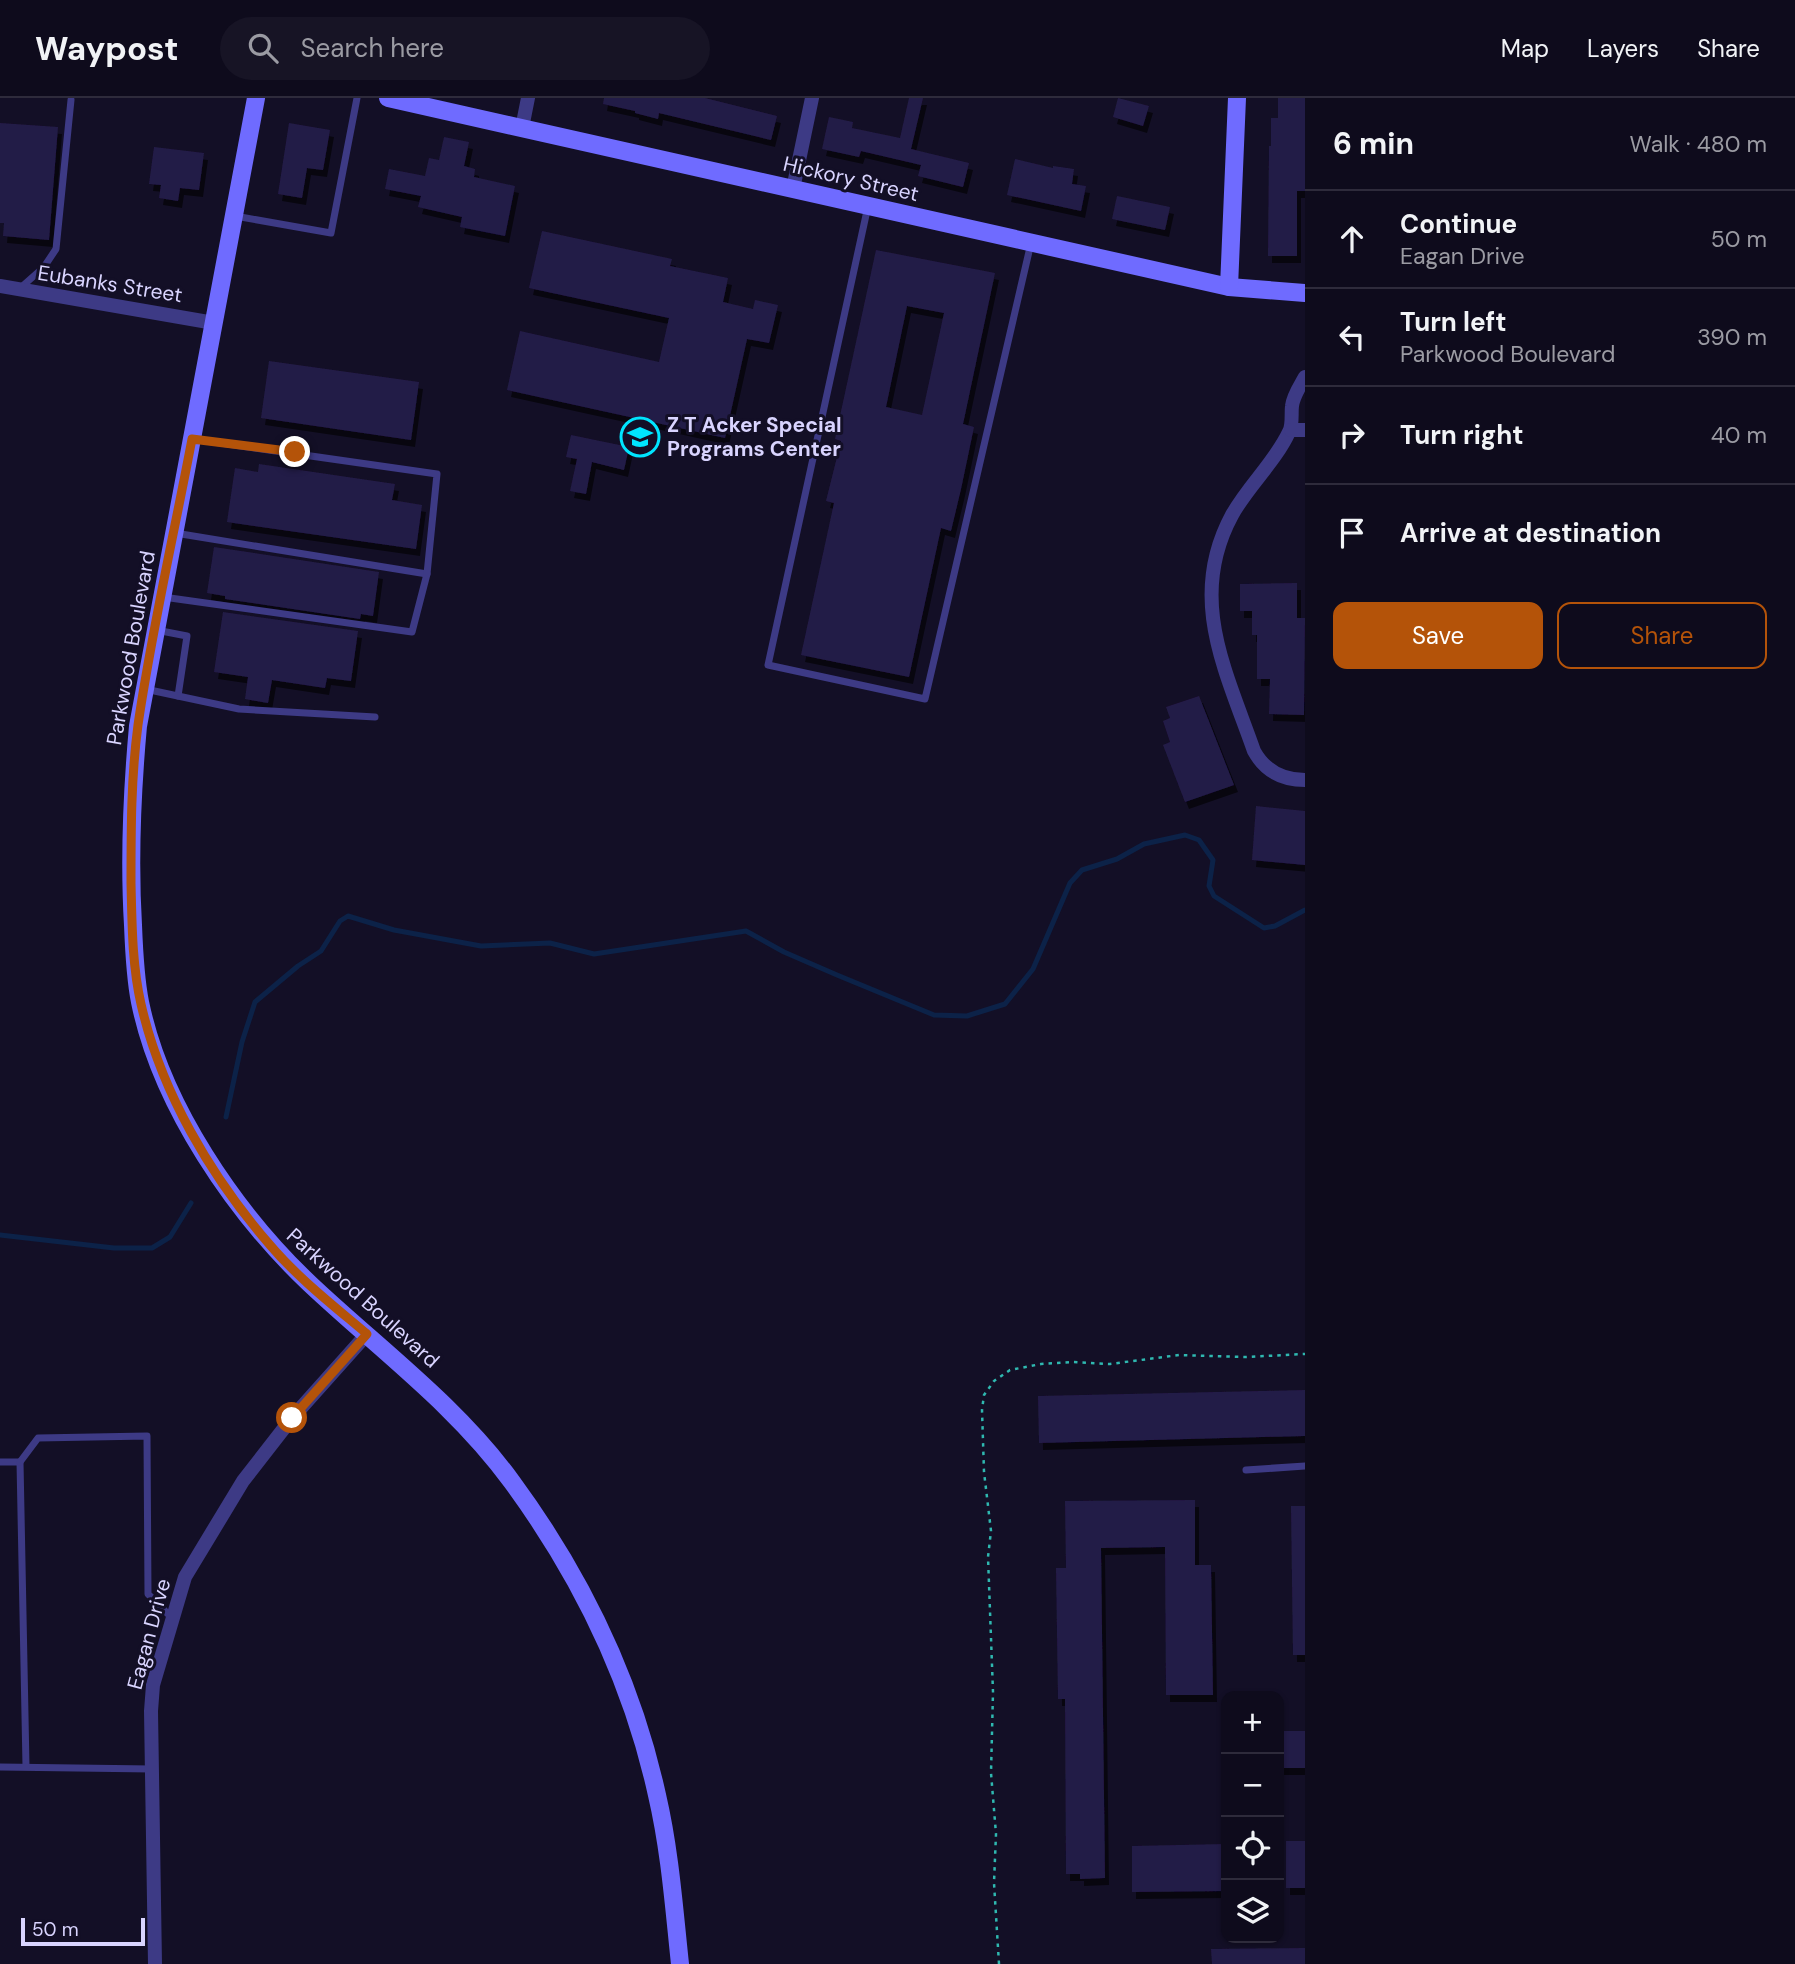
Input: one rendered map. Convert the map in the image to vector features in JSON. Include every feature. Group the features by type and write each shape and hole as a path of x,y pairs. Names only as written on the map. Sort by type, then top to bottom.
{"main road":[{"name":"Parkwood Boulevard","path":"256,98 138,726 133,783 132,903 140,1003 151,1042 191,1130 238,1204 271,1246 440,1399 475,1436 511,1481 577,1581 625,1685 645,1745 658,1798 668,1858 680,1964"},
{"name":"Hickory Street","path":"388,98 1229,287 1305,293"},
{"path":"1229,287 1237,98"}],"street":[{"path":"522,128 528,98"},
{"path":"793,189 812,98"},
{"name":"Eubanks Street","path":"0,286 214,323"},
{"path":"1305,377 1292,402 1300,428 1233,513 1224,531 1212,575 1210,600 1213,631 1254,751 1273,773 1283,778 1305,780"},
{"name":"Eagan Drive","path":"155,1964 153,1685 185,1577 243,1481 292,1418 367,1334"}],"lane":[{"path":"234,216 331,233 357,98"},
{"path":"18,290 44,267 56,248 71,100"},
{"path":"868,206 768,666 925,699 1031,243"},
{"path":"162,597 412,632 426,574 437,474 192,439"},
{"path":"174,533 426,574"},
{"path":"155,630 187,636 178,696"},
{"path":"145,689 239,709 375,717"},
{"path":"26,1766 20,1462 38,1438 147,1436 148,1594 174,1619"},
{"path":"0,1462 20,1462"},
{"path":"1246,1470 1305,1466"},
{"path":"0,1767 152,1769"}],"path":[{"path":"999,1964 994,1883 996,1834 991,1773 993,1692 988,1557 991,1531 984,1472 984,1395 994,1381 1010,1370 1041,1364 1110,1364 1179,1355 1246,1357 1305,1354"}],"building":[{"path":"604,98 705,98 777,116 771,140 659,113 658,119 603,104"},
{"path":"909,98 923,98 911,149 969,163 963,187 918,176 921,165 861,151 859,157 822,149 829,117 853,122 852,128 900,138"},
{"path":"1118,98 1149,106 1143,126 1113,117"},
{"path":"1278,98 1305,98 1305,191 1297,191 1297,256 1268,256 1269,146 1271,118 1278,118"},
{"path":"0,123 58,127 49,240 3,236 4,223 0,223"},
{"path":"289,123 330,130 323,170 307,168 302,198 278,194"},
{"path":"444,137 469,142 464,166 475,169 474,177 515,186 505,236 460,227 462,217 418,207 421,196 385,189 389,169 425,176 429,158 439,160"},
{"path":"154,147 204,153 199,190 180,188 178,201 159,198 161,185 149,184"},
{"path":"1015,159 1053,168 1074,169 1072,184 1086,186 1081,211 1007,195"},
{"path":"1117,196 1170,207 1165,230 1112,219"},
{"path":"542,231 672,259 670,266 728,278 723,302 753,309 755,300 778,305 769,343 747,339 725,438 507,390 520,331 659,362 669,318 529,288"},
{"path":"876,250 995,273 963,424 974,427 961,489 951,531 941,528 909,677 801,655 834,503 826,501 841,441 835,439","holes":["907,306 944,313 922,415 886,407"]},
{"path":"269,361 419,382 411,440 261,418"},
{"path":"571,435 629,447 624,470 592,462 586,494 570,491 577,459 566,457"},
{"path":"259,464 395,484 392,500 422,505 416,549 227,522 235,468 258,472"},
{"path":"214,547 379,572 373,616 361,614 360,619 225,599 225,596 207,593"},
{"path":"1297,583 1297,618 1305,618 1304,715 1269,714 1270,679 1257,679 1257,635 1252,635 1252,611 1240,611 1240,584"},
{"path":"223,612 358,631 351,681 327,678 325,688 272,680 268,703 245,699 248,677 214,672"},
{"path":"1199,696 1234,785 1185,802 1163,745 1170,742 1163,721 1170,718 1166,707"},
{"path":"1256,806 1305,811 1305,865 1252,860"},
{"path":"1305,1390 1305,1436 1039,1443 1038,1396"},
{"path":"1195,1500 1195,1565 1211,1565 1213,1695 1166,1695 1165,1547 1101,1548 1105,1878 1080,1879 1080,1874 1066,1874 1065,1699 1058,1699 1056,1568 1066,1568 1065,1501"},
{"path":"1291,1506 1305,1506 1305,1655 1293,1655"},
{"path":"1284,1731 1305,1731 1305,1768 1284,1768"},
{"path":"1286,1841 1305,1841 1305,1888 1286,1888"},
{"path":"1221,1844 1221,1891 1132,1892 1132,1846"},
{"path":"1305,1948 1305,1964 1212,1964 1211,1949"}],"waterway":[{"path":"226,1117 242,1042 255,1002 298,966 321,951 340,921 348,916 394,930 481,946 550,943 594,954 746,931 784,952 934,1015 967,1016 1005,1004 1033,969 1070,883 1082,870 1117,859 1144,844 1185,835 1199,840 1213,860 1209,886 1214,896 1264,928 1275,926 1305,910"},
{"path":"0,1235 114,1248 152,1248 170,1237 191,1203"}],"place":[{"name":"Z T Acker Special Programs Center","path":"640,437"}],"route":[{"path":"292,1418 367,1334 271,1246 211,1164 170,1088 151,1042 140,1003 135,963 131,827 138,726 192,439 295,452"}]}
